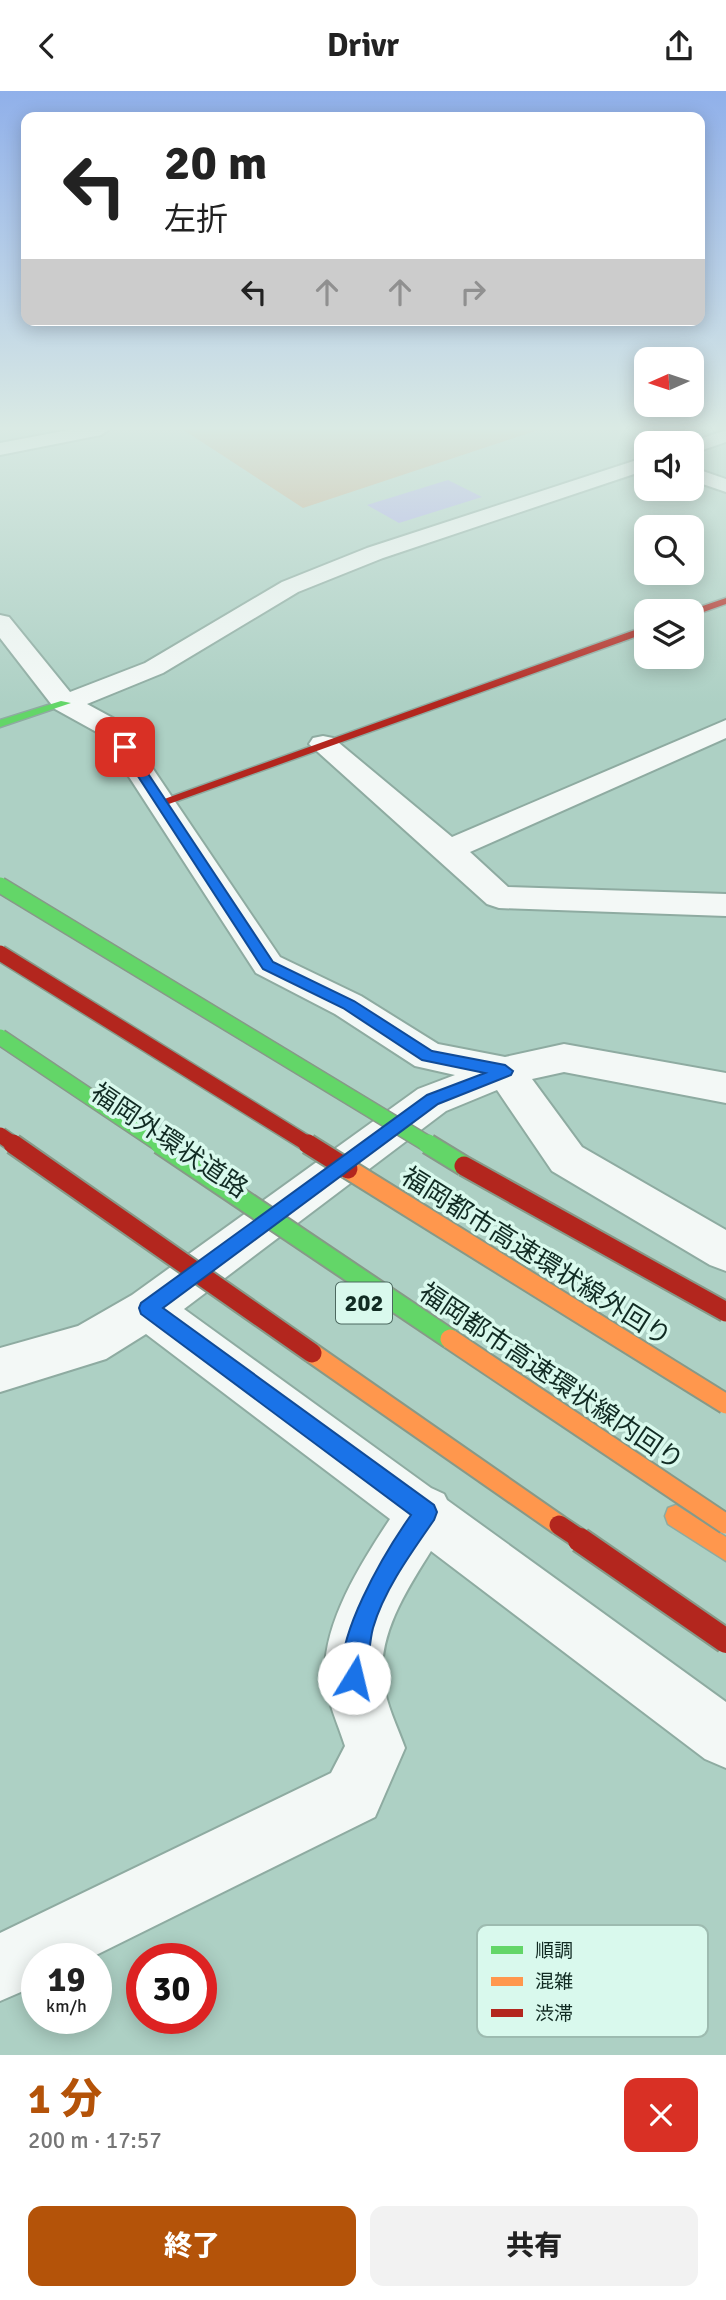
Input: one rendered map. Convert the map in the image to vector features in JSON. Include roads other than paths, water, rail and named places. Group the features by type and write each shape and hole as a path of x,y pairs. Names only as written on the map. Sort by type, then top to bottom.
{"main road":[{"path":"704,609 726,601"},
{"path":"162,801 634,633"},
{"path":"0,725 65,702"},
{"path":"0,885 463,1165 726,1312"},
{"path":"0,946 351,1160 726,1396"},
{"name":"福岡都市高速環状線外回り","path":"0,953 726,1404"},
{"name":"福岡都市高速環状線内回り","path":"0,1037 726,1524"},
{"path":"0,1135 726,1641"},
{"name":"福岡外環状道路","path":"208,1197 266,1235"},
{"path":"657,1503 726,1550"}],"street":[{"path":"65,702 154,668 290,587 375,553 472,521"},
{"path":"0,622 65,702 112,729 268,965 348,1005 428,1056 505,1071 567,1159 726,1252"},
{"path":"449,850 726,729"},
{"path":"323,744 449,850 499,897 726,905"},
{"path":"0,1370 89,1344 266,1235 351,1160 432,1100 505,1071 565,1058 726,1088"},
{"path":"148,1308 426,1512 726,1738"},
{"path":"0,1968 353,1795 375,1748 354,1678 362,1626 397,1554 426,1512"}]}
